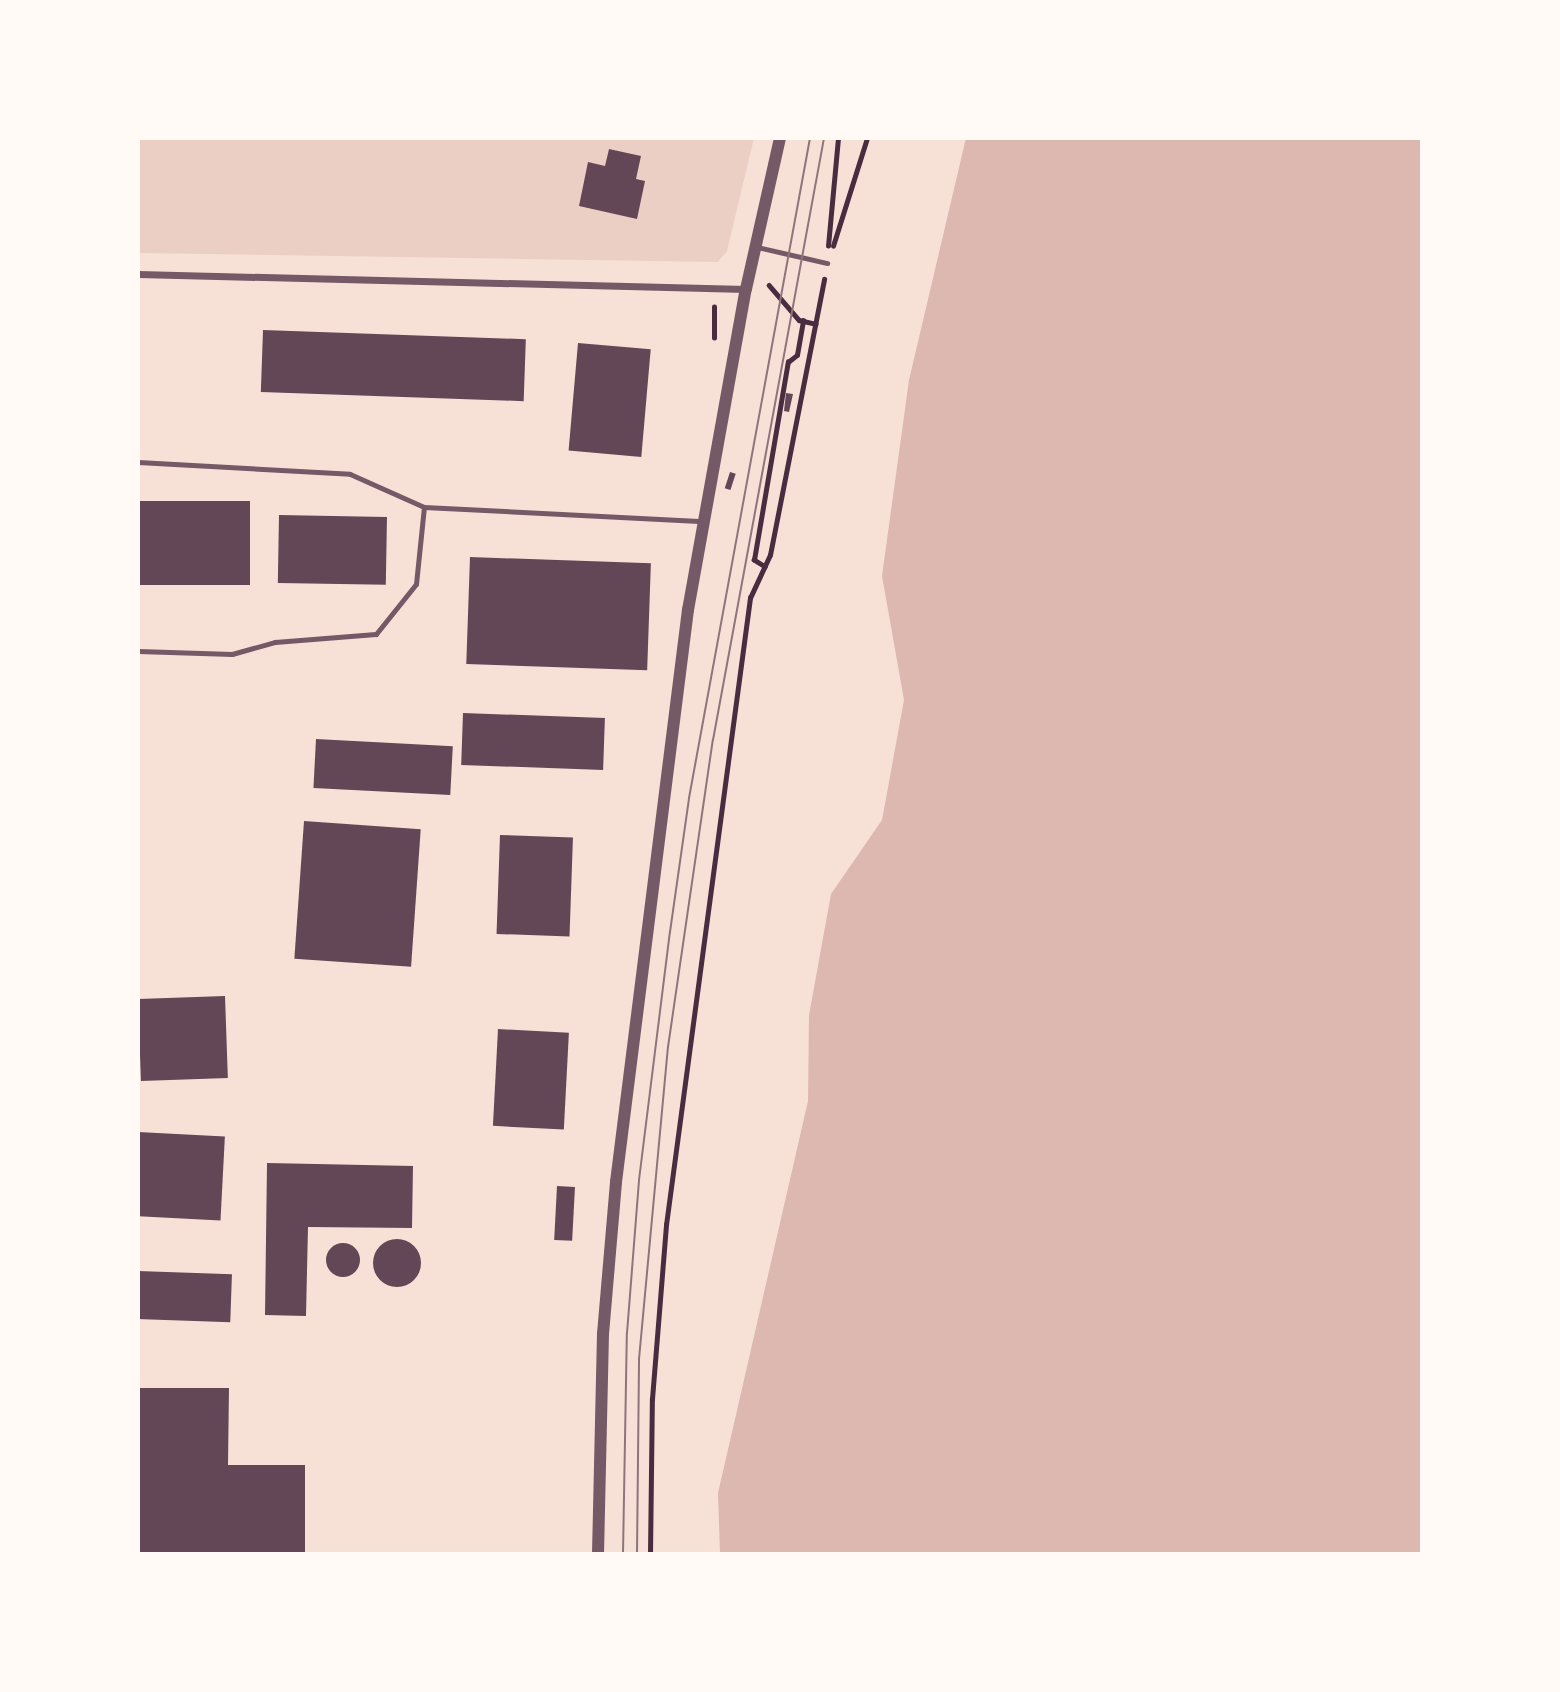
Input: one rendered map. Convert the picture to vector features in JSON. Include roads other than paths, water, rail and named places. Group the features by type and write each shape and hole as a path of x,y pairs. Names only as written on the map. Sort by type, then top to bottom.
{"street":[{"path":"598,1554 603,1334 616,1182 688,610 754,247 780,138"},
{"path":"138,274 746,289"}],"lane":[{"path":"754,247 827,263"},
{"path":"138,462 350,474 424,507 704,521"},
{"path":"138,651 232,654 275,642 376,634 416,584 424,507"}],"tram line":[{"path":"623,1554 627,1333 639,1180 670,932 689,798 810,138"},
{"path":"637,1554 639,1359 668,1047 713,740 824,138"}]}
